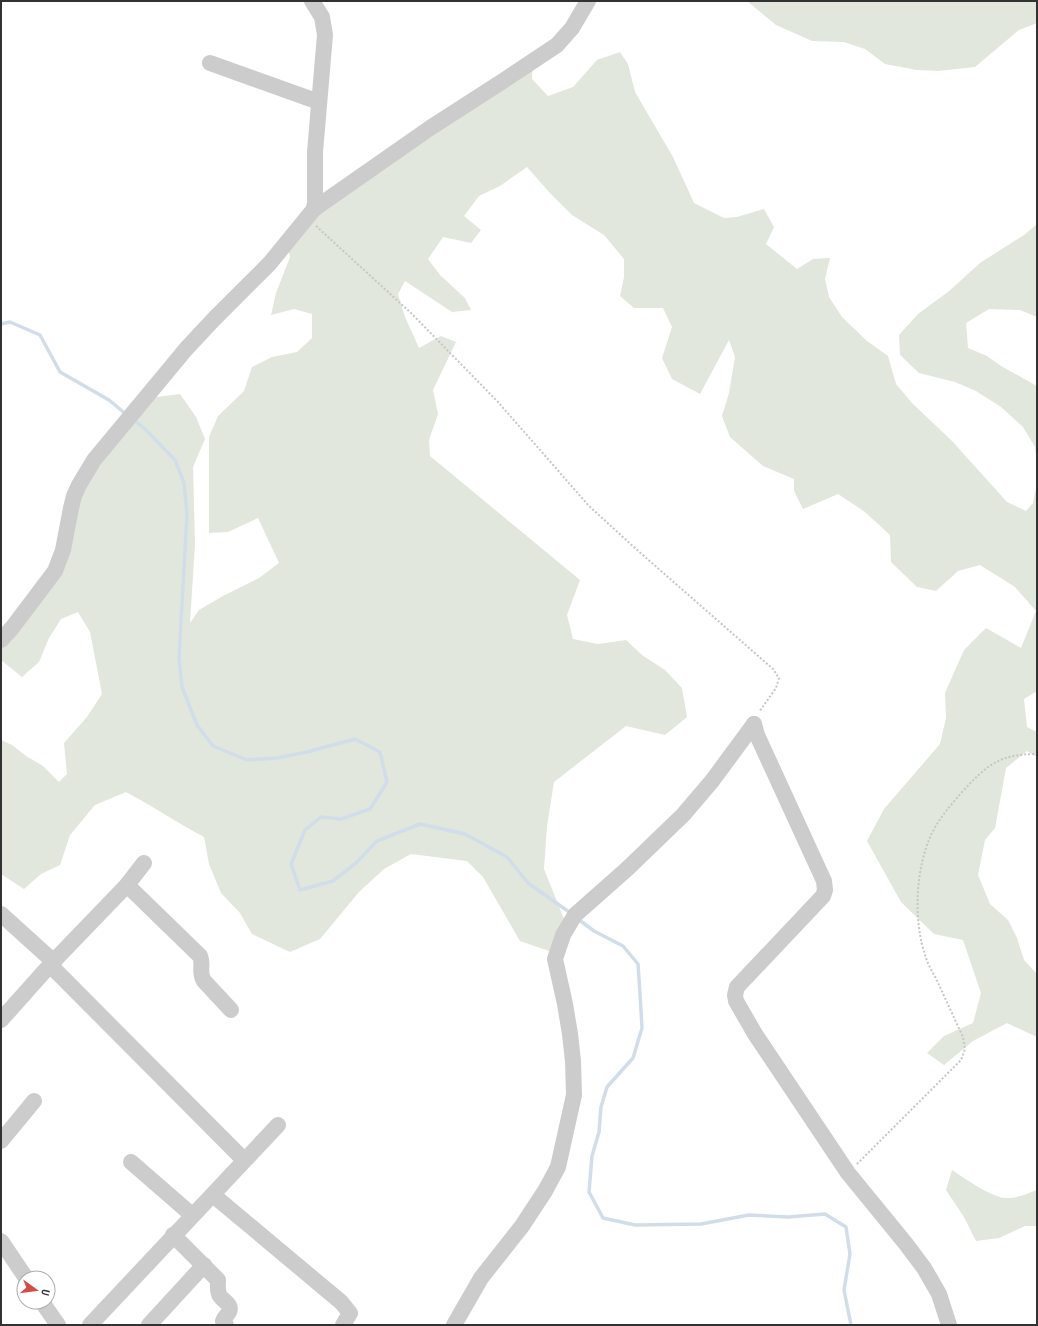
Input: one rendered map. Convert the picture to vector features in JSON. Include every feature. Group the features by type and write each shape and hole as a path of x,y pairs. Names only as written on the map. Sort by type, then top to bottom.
{"street":[{"path":"1,640 12,628 55,571 63,550 74,496 86,472 109,440 186,349 270,263 310,213 315,202 315,152 325,35 322,17 312,1"},
{"path":"310,213 430,128 557,45 572,28 588,1"},
{"path":"210,63 319,102"},
{"path":"454,1325 481,1278 522,1226 558,1167 574,1095 570,1034 566,1004 555,959 563,935 575,915 627,869 682,815 712,781 754,724"},
{"path":"754,724 757,735 824,881 825,890 823,896 737,987 734,995 755,1034 848,1174 924,1268 939,1294 949,1325"},
{"path":"1,1020 127,885 144,863"},
{"path":"127,885 200,956 202,961 201,977 231,1010"},
{"path":"1,914 244,1160"},
{"path":"1,1141 34,1101"},
{"path":"90,1325 278,1125"},
{"path":"131,1162 192,1215"},
{"path":"213,1195 341,1302 350,1313 343,1325"},
{"path":"173,1235 218,1280 218,1291 220,1296 229,1305 229,1312 223,1320 226,1325"},
{"path":"1,1241 21,1270"},
{"path":"149,1325 204,1265"},
{"path":"48,1310 58,1325"}],"path":[{"path":"310,213 324,232 411,313 498,402 588,506 773,669 779,678 776,688 758,713 754,724"},
{"path":"848,1174 961,1060 965,1049 963,1037 926,958 920,934 918,892 923,860 932,834 946,810 968,786 996,761 1011,755 1037,754"}],"shaded area":[{"path":"747,1 1037,1 1037,23 1019,30 975,67 938,71 917,70 885,64 865,49 844,42 812,41 776,25"},
{"path":"620,52 628,64 635,92 673,157 694,203 724,218 737,217 764,209 774,227 766,244 797,269 813,259 830,258 825,279 829,297 842,317 867,341 888,356 896,384 912,403 952,441 1007,502 1026,511 1033,503 1037,483 1037,691 1024,699 1027,727 1037,732 1037,757 1027,751 1006,768 995,828 985,840 978,875 990,904 1008,920 1017,938 1024,960 1037,974 1037,1037 1007,1023 973,1041 944,1065 927,1053 944,1036 973,1023 981,993 963,940 934,934 901,902 867,841 884,809 940,744 946,718 945,693 964,650 986,628 1021,648 1036,611 1015,587 980,565 958,571 936,591 917,587 891,562 890,535 865,512 838,494 803,509 794,491 794,479 763,466 730,437 722,416 729,393 735,357 729,340 700,394 672,379 662,358 672,327 663,308 634,308 620,296 624,277 624,259 604,235 572,215 527,167 500,186 479,196 464,216 481,230 471,243 443,237 428,259 440,275 465,298 471,310 452,312 405,281 398,294 405,317 419,348 441,336 456,342 433,390 438,414 429,440 430,456 580,580 567,615 573,639 598,644 626,640 642,655 665,670 682,688 687,717 665,735 626,726 554,782 547,826 544,869 570,934 563,949 549,951 520,941 483,877 467,861 411,854 384,869 359,892 320,939 290,952 252,934 240,913 221,893 209,864 204,837 126,792 95,805 70,835 60,865 41,874 24,889 1,874 1,740 12,745 26,756 43,766 59,782 67,774 64,743 87,717 102,694 90,632 78,612 61,619 49,638 39,662 22,677 1,660 1,640 39,593 117,421 133,400 180,394 196,417 205,439 193,467 195,544 190,623 199,610 259,578 279,563 258,518 228,532 209,533 209,437 218,416 244,391 252,367 272,357 297,352 312,338 312,314 294,309 271,315 276,293 290,257 287,243 302,224 533,62 532,79 548,96 573,87 597,60"},
{"path":"1037,224 1037,317 1020,310 989,309 966,323 968,348 987,356 1001,366 1037,386 1037,464 1035,447 1023,427 1001,407 976,391 955,382 919,373 900,355 899,335 918,314 948,292 980,263 1024,235"},
{"path":"952,1170 979,1187 1001,1197 1007,1198 1022,1196 1037,1190 1037,1226 1025,1226 999,1238 976,1241 964,1217 946,1190"}],"waterway":[{"path":"1,324 10,322 40,335 60,372 109,400 127,415"},
{"path":"134,420 146,430 175,460 184,483 187,514 179,658 182,687 197,725 213,746 247,760 277,758 307,752 355,739 380,752 387,782 370,809 341,819 321,817 305,830 291,864 300,890 333,881 356,863 377,841 420,824 465,834 507,857 528,883 572,914"},
{"path":"578,919 594,931 623,946 638,964 642,1028 633,1058 607,1087 601,1107 599,1132 592,1156 589,1192 603,1218 635,1225 701,1224 749,1215 788,1217 825,1214 846,1227 850,1254 844,1290 851,1325"}]}
